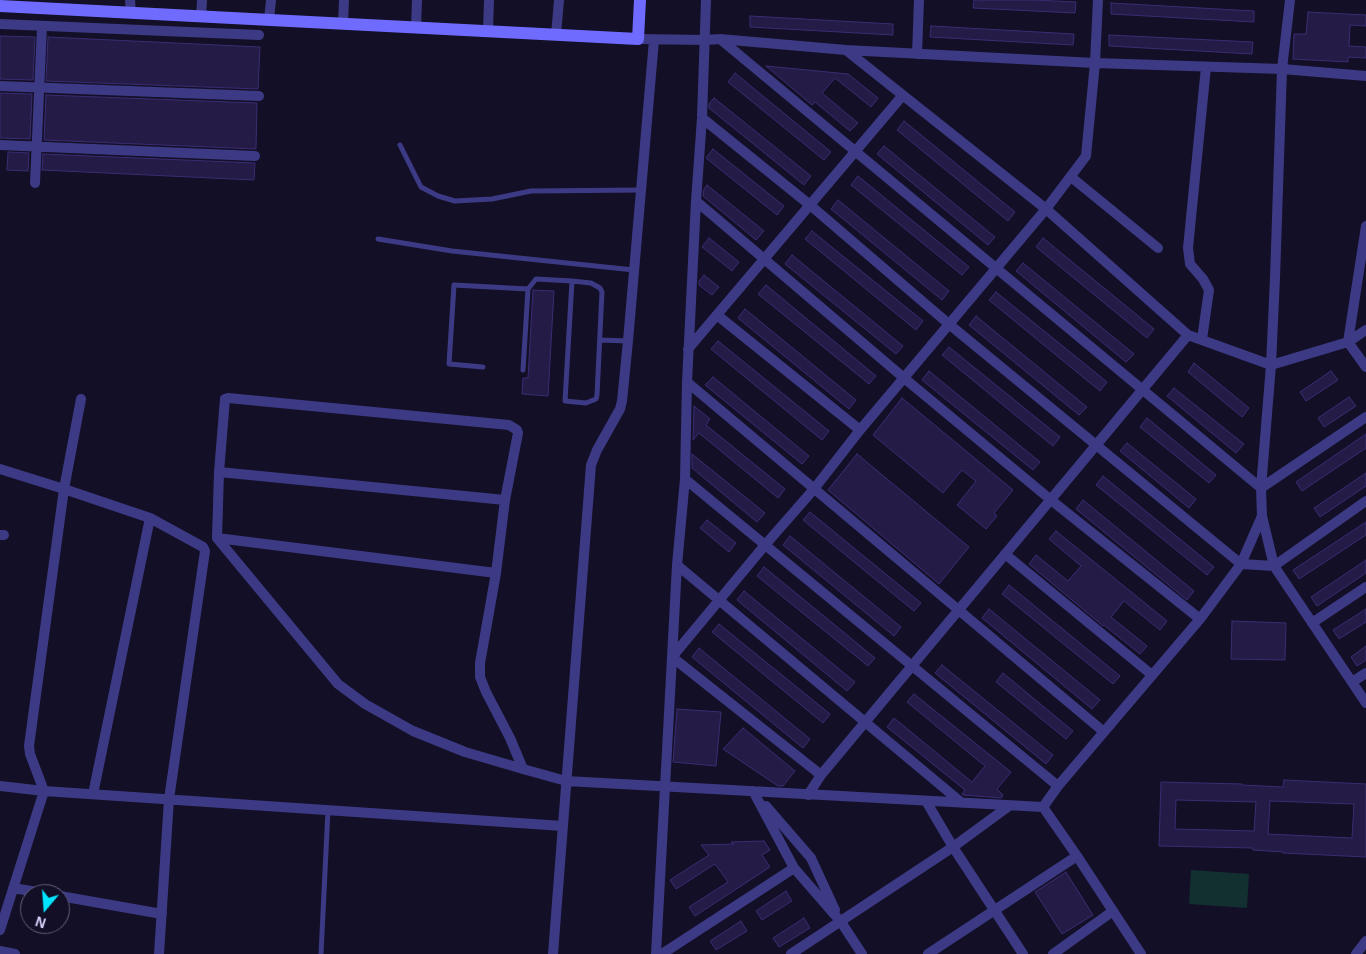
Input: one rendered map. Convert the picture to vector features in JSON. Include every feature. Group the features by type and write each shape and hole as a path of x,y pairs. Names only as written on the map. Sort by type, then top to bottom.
{"street":[{"path":"130,0 131,13"},
{"path":"201,17 202,0"},
{"path":"269,20 271,0"},
{"path":"343,24 344,0"},
{"path":"416,28 417,0"},
{"path":"488,32 490,0"},
{"path":"556,35 559,0"},
{"path":"638,39 640,0"},
{"path":"656,954 677,565 685,479 686,382 702,118 706,0"},
{"path":"917,54 920,0"},
{"path":"672,656 950,325 1046,209 1086,156 1095,63 1098,0"},
{"path":"1290,0 1282,69 1275,278 1271,365 1261,488 1262,516 1274,566 1366,703"},
{"path":"0,6 45,4 131,13 201,17 654,40 720,39 846,50 1095,63 1282,69 1366,76"},
{"path":"0,24 259,35"},
{"path":"35,183 42,26"},
{"path":"720,39 1261,488"},
{"path":"554,954 591,465 597,450 620,409 628,341 654,40"},
{"path":"846,50 1046,209 1188,335 1271,365 1348,342 1366,330"},
{"path":"1202,339 1209,290 1203,279 1190,264 1188,248 1206,66"},
{"path":"0,86 259,96"},
{"path":"688,349 903,95"},
{"path":"702,118 810,205 950,325 1241,564 1274,566 1366,501"},
{"path":"0,145 255,156"},
{"path":"1070,178 1158,248"},
{"path":"696,201 1051,500 1200,619"},
{"path":"1366,226 1348,342 1366,367"},
{"path":"717,315 860,430"},
{"path":"808,794 821,775 1188,335"},
{"path":"686,382 1104,732"},
{"path":"523,769 480,677 480,663 496,573 505,500 518,434 517,430 509,425 228,398 224,401 217,538 338,684 365,704 413,731 465,752 523,769 566,781 1043,807"},
{"path":"0,930 44,791 30,754 29,746 64,489 81,399"},
{"path":"1261,488 1366,417"},
{"path":"0,469 150,518 203,547 205,551 169,799 159,954"},
{"path":"219,472 505,500"},
{"path":"685,479 1058,786"},
{"path":"1043,807 1058,786 1200,619 1241,564 1262,516"},
{"path":"93,794 150,518"},
{"path":"217,538 496,573"},
{"path":"1006,554 1152,675"},
{"path":"677,565 962,803"},
{"path":"1312,623 1366,587"},
{"path":"672,656 821,775"},
{"path":"1352,682 1366,673"},
{"path":"0,786 44,791 563,826"},
{"path":"752,792 794,868 841,922"},
{"path":"752,792 810,858 841,922 862,954"},
{"path":"926,801 954,848 1024,954"},
{"path":"792,954 954,848 1009,806"},
{"path":"1043,807 1141,954"},
{"path":"928,954 1077,856"},
{"path":"662,954 794,868"},
{"path":"0,892 20,892"},
{"path":"70,898 162,914"},
{"path":"1053,954 1113,911"},
{"path":"1356,954 1366,941"},
{"path":"0,951 14,954"}],"lane":[{"path":"400,145 422,187 438,196 455,201 492,199 531,191 641,190"},
{"path":"378,239 452,251 634,270"},
{"path":"523,370 528,289 536,279 572,281 591,283 600,288 602,292 598,394 596,398 586,403 566,401 572,281"},
{"path":"483,367 449,364 454,285 528,289"},
{"path":"600,340 628,341"},
{"path":"321,954 328,810"}],"green space":[{"path":"1191,870 1249,874 1247,908 1189,904"}],"building":[{"path":"974,0 1076,2 1075,13 973,8"},
{"path":"1111,3 1254,11 1254,22 1111,14"},
{"path":"1308,12 1366,15 1366,26 1350,25 1349,46 1366,47 1366,58 1348,57 1348,62 1293,59 1294,34 1306,34"},
{"path":"750,16 893,24 893,35 750,27"},
{"path":"931,26 1074,34 1073,45 930,37"},
{"path":"1109,35 1253,42 1252,54 1109,46"},
{"path":"0,36 35,37 33,80 0,79"},
{"path":"48,37 260,47 258,89 46,81"},
{"path":"766,66 848,74 878,98 871,107 835,78 822,93 858,123 850,131 815,102 812,105"},
{"path":"735,73 831,152 824,160 728,82"},
{"path":"0,93 32,94 30,139 0,138"},
{"path":"46,95 257,103 256,149 44,140"},
{"path":"714,98 811,176 804,185 709,108 709,104"},
{"path":"904,121 1015,212 1008,221 897,130"},
{"path":"884,146 995,237 988,245 877,154"},
{"path":"713,149 784,206 777,215 706,158"},
{"path":"8,152 29,153 28,171 7,170"},
{"path":"43,154 255,163 254,180 42,170"},
{"path":"858,176 969,267 962,275 851,185"},
{"path":"707,185 764,231 756,240 703,196"},
{"path":"838,200 949,291 942,300 831,209"},
{"path":"812,231 923,321 916,330 805,239"},
{"path":"709,238 739,262 732,271 702,247"},
{"path":"1043,238 1154,329 1147,338 1036,247"},
{"path":"792,255 903,346 896,354 785,264"},
{"path":"1023,263 1134,354 1126,362 1016,271"},
{"path":"704,275 719,287 712,295 699,285 699,281"},
{"path":"766,285 876,376 869,384 758,294"},
{"path":"533,290 554,291 548,396 522,394 523,378 528,378"},
{"path":"996,292 1107,382 1100,391 989,300"},
{"path":"745,309 856,400 849,409 738,318"},
{"path":"976,316 1087,407 1079,415 969,325"},
{"path":"718,341 829,431 822,440 711,349"},
{"path":"949,347 1060,437 1053,446 942,355"},
{"path":"1194,363 1249,408 1242,417 1188,372"},
{"path":"929,371 1040,462 1033,470 922,380"},
{"path":"1331,371 1338,380 1306,401 1300,392"},
{"path":"713,377 809,456 802,464 705,385"},
{"path":"1174,388 1244,444 1236,453 1167,396"},
{"path":"1349,397 1356,406 1324,427 1318,418"},
{"path":"902,398 1013,490 994,513 997,516 986,529 957,505 976,481 962,470 943,493 873,435"},
{"path":"694,406 710,419 706,425 785,489 778,498 699,433 693,440"},
{"path":"1147,418 1216,475 1209,483 1140,427"},
{"path":"1366,434 1366,448 1302,491 1296,482"},
{"path":"1127,443 1196,499 1189,508 1120,451"},
{"path":"692,454 765,513 757,522 692,468"},
{"path":"857,454 969,547 939,584 828,490"},
{"path":"1366,473 1366,486 1320,517 1314,508"},
{"path":"1103,476 1214,567 1207,575 1096,485"},
{"path":"1083,500 1194,591 1187,600 1076,509"},
{"path":"810,512 921,603 914,611 803,520"},
{"path":"707,520 736,543 729,552 700,528"},
{"path":"1366,522 1366,535 1299,579 1293,570"},
{"path":"1056,531 1167,621 1160,630 1124,601 1111,617 1147,646 1140,654 1103,626 1029,564 1036,555 1068,581 1081,566 1049,539"},
{"path":"790,536 901,627 894,636 783,545"},
{"path":"1366,560 1366,573 1317,606 1311,597"},
{"path":"764,567 875,658 868,666 757,576"},
{"path":"1009,585 1120,676 1113,684 1002,594"},
{"path":"744,591 855,682 847,691 737,600"},
{"path":"989,609 1100,700 1092,709 982,618"},
{"path":"1366,609 1366,622 1339,639 1333,630"},
{"path":"1232,621 1286,623 1285,660 1231,659"},
{"path":"719,624 830,714 823,723 712,632"},
{"path":"1366,646 1366,660 1357,666 1351,657"},
{"path":"699,648 810,739 803,748 692,657"},
{"path":"942,665 1053,755 1046,764 935,673"},
{"path":"1003,673 1073,731 1066,739 996,682"},
{"path":"914,694 1011,772 997,789 1003,795 1001,798 963,795 965,790 887,727 894,718 972,782 985,766 907,702"},
{"path":"677,709 721,712 716,766 673,762"},
{"path":"743,728 795,771 783,786 778,786 723,749"},
{"path":"1284,780 1366,784 1366,857 1283,853 1253,850 1253,848 1159,846 1161,782 1283,787","holes":["1176,800 1256,802 1254,831 1175,829","1270,801 1354,804 1352,838 1268,834"]},
{"path":"764,841 770,850 762,855 770,867 695,916 689,907 728,882 715,864 676,889 670,880 709,855 701,845"},
{"path":"1066,872 1093,915 1062,934 1035,892"},
{"path":"786,891 792,901 762,920 756,911"},
{"path":"804,918 810,928 779,947 773,938"},
{"path":"741,921 747,931 716,950 710,941"}]}
